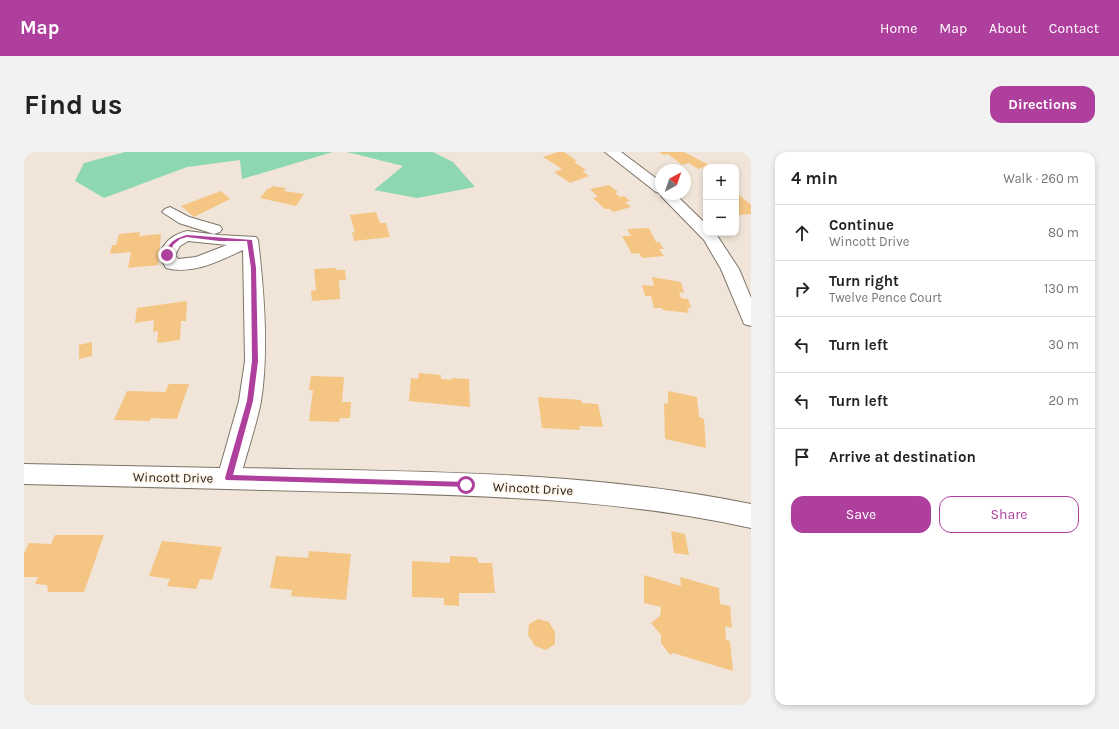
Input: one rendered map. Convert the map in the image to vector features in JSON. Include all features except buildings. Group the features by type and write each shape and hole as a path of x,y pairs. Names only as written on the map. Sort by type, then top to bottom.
{"street":[{"path":"612,152 655,184"},
{"path":"673,200 710,237 730,270 751,319"},
{"path":"170,212 184,220 250,240 253,268 255,361 250,401 229,478"},
{"name":"Wincott Drive","path":"24,474 229,478 580,490 667,499 751,516"}],"green space":[{"path":"125,152 333,152 242,179 240,160 187,167 104,198 75,181 84,163"},
{"path":"347,152 433,152 453,162 475,187 417,198 374,190 403,166"}],"route":[{"path":"167,255 171,244 179,238 187,236 219,240 250,240 253,268 255,361 250,401 229,478 466,485"}]}
